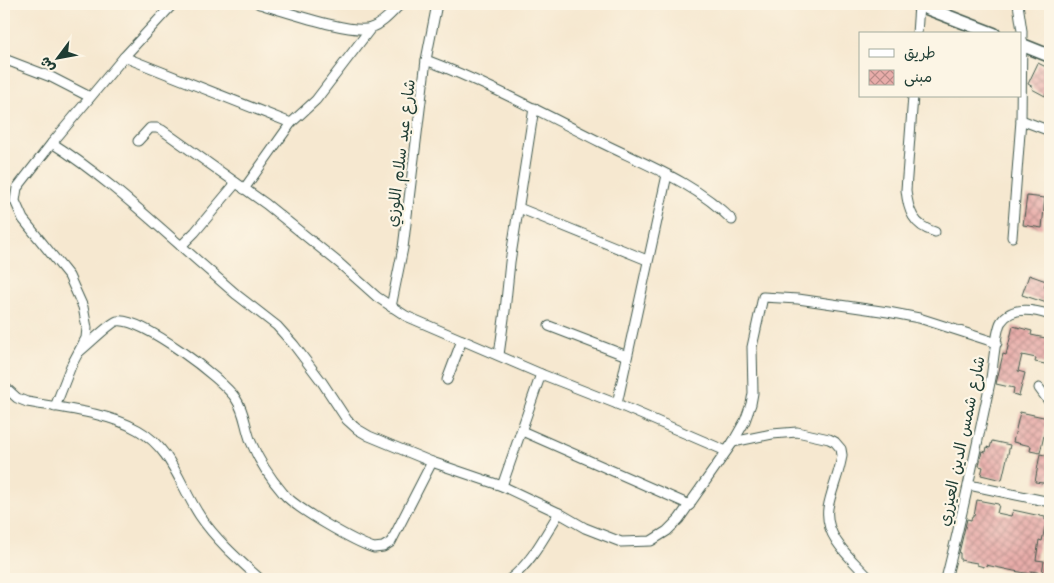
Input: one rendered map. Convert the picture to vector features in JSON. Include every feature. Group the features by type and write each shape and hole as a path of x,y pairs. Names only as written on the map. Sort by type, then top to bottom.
{"street":[{"path":"55,407 71,366 86,338 87,328 83,307 69,276 23,219 15,201 17,188 90,97 173,4"},
{"path":"259,4 360,30 379,24 401,4"},
{"name":"شارع عيد سلام اللوزي","path":"391,307 403,248 426,60 437,4"},
{"path":"917,32 917,4 989,32"},
{"path":"1018,4 1022,32"},
{"path":"181,246 240,186 291,123 316,100 371,28"},
{"path":"1022,44 1050,56"},
{"path":"124,57 291,123"},
{"path":"4,58 50,77 90,97"},
{"path":"426,60 465,75 667,175 706,198 732,220"},
{"path":"913,98 906,190 907,200 909,210 917,222 924,228 935,232"},
{"path":"1012,237 1022,120 1022,98"},
{"path":"498,355 510,262 534,108"},
{"path":"1022,120 1050,131"},
{"path":"138,141 148,129 157,128 240,186 304,234 391,307 418,322 726,451"},
{"path":"52,144 116,191 237,295 277,326 305,360 344,415 357,429 369,436 432,462 502,486 559,513 585,528 620,542 651,541 667,531 690,505 745,422 753,393 752,348 763,297 798,298 919,318 997,343"},
{"path":"617,404 667,175"},
{"path":"519,208 647,260"},
{"name":"شارع شمس الدين العيزري","path":"948,579 969,485 1001,323 1012,313 1025,310 1050,315"},
{"path":"79,352 116,322 123,321 160,337 228,388 242,408 252,444 267,470 289,499 324,522 374,548 383,547 391,542 432,462"},
{"path":"549,326 627,356"},
{"path":"447,380 462,340"},
{"path":"502,486 541,374"},
{"path":"4,386 18,398 28,402 102,416 139,430 157,444 170,460 199,516 218,538 260,579"},
{"path":"1039,388 1050,403"},
{"path":"522,431 690,505"},
{"path":"733,442 792,432 829,438 835,442 841,449 842,455 828,507 829,525 836,542 870,579"},
{"path":"969,485 1050,502"},
{"path":"510,579 522,569 535,553 559,513"}],"building":[{"path":"1038,63 1050,69 1050,96 1046,94 1045,96 1032,89 1033,87 1028,84"},
{"path":"1027,196 1045,198 1042,228 1023,225"},
{"path":"1029,275 1046,281 1044,287 1050,289 1050,304 1022,295"},
{"path":"1013,326 1032,331 1031,335 1050,339 1050,365 1035,362 1036,358 1022,355 1018,371 1025,373 1019,396 1013,394 1014,388 996,384 1003,354 1006,355"},
{"path":"1020,412 1048,418 1040,453 1030,451 1031,446 1013,442"},
{"path":"992,441 1010,445 1002,480 981,475 983,467 979,466 982,451 986,452 987,447 990,448"},
{"path":"1040,454 1050,456 1050,484 1035,482"},
{"path":"977,500 998,504 997,513 1011,516 1013,510 1045,517 1045,520 1050,521 1048,527 1045,527 1042,541 1039,540 1036,560 1044,561 1042,573 1031,571 1031,574 986,565 984,567 977,565 977,563 960,560 959,553 967,519 971,520 972,516 974,516"}]}
